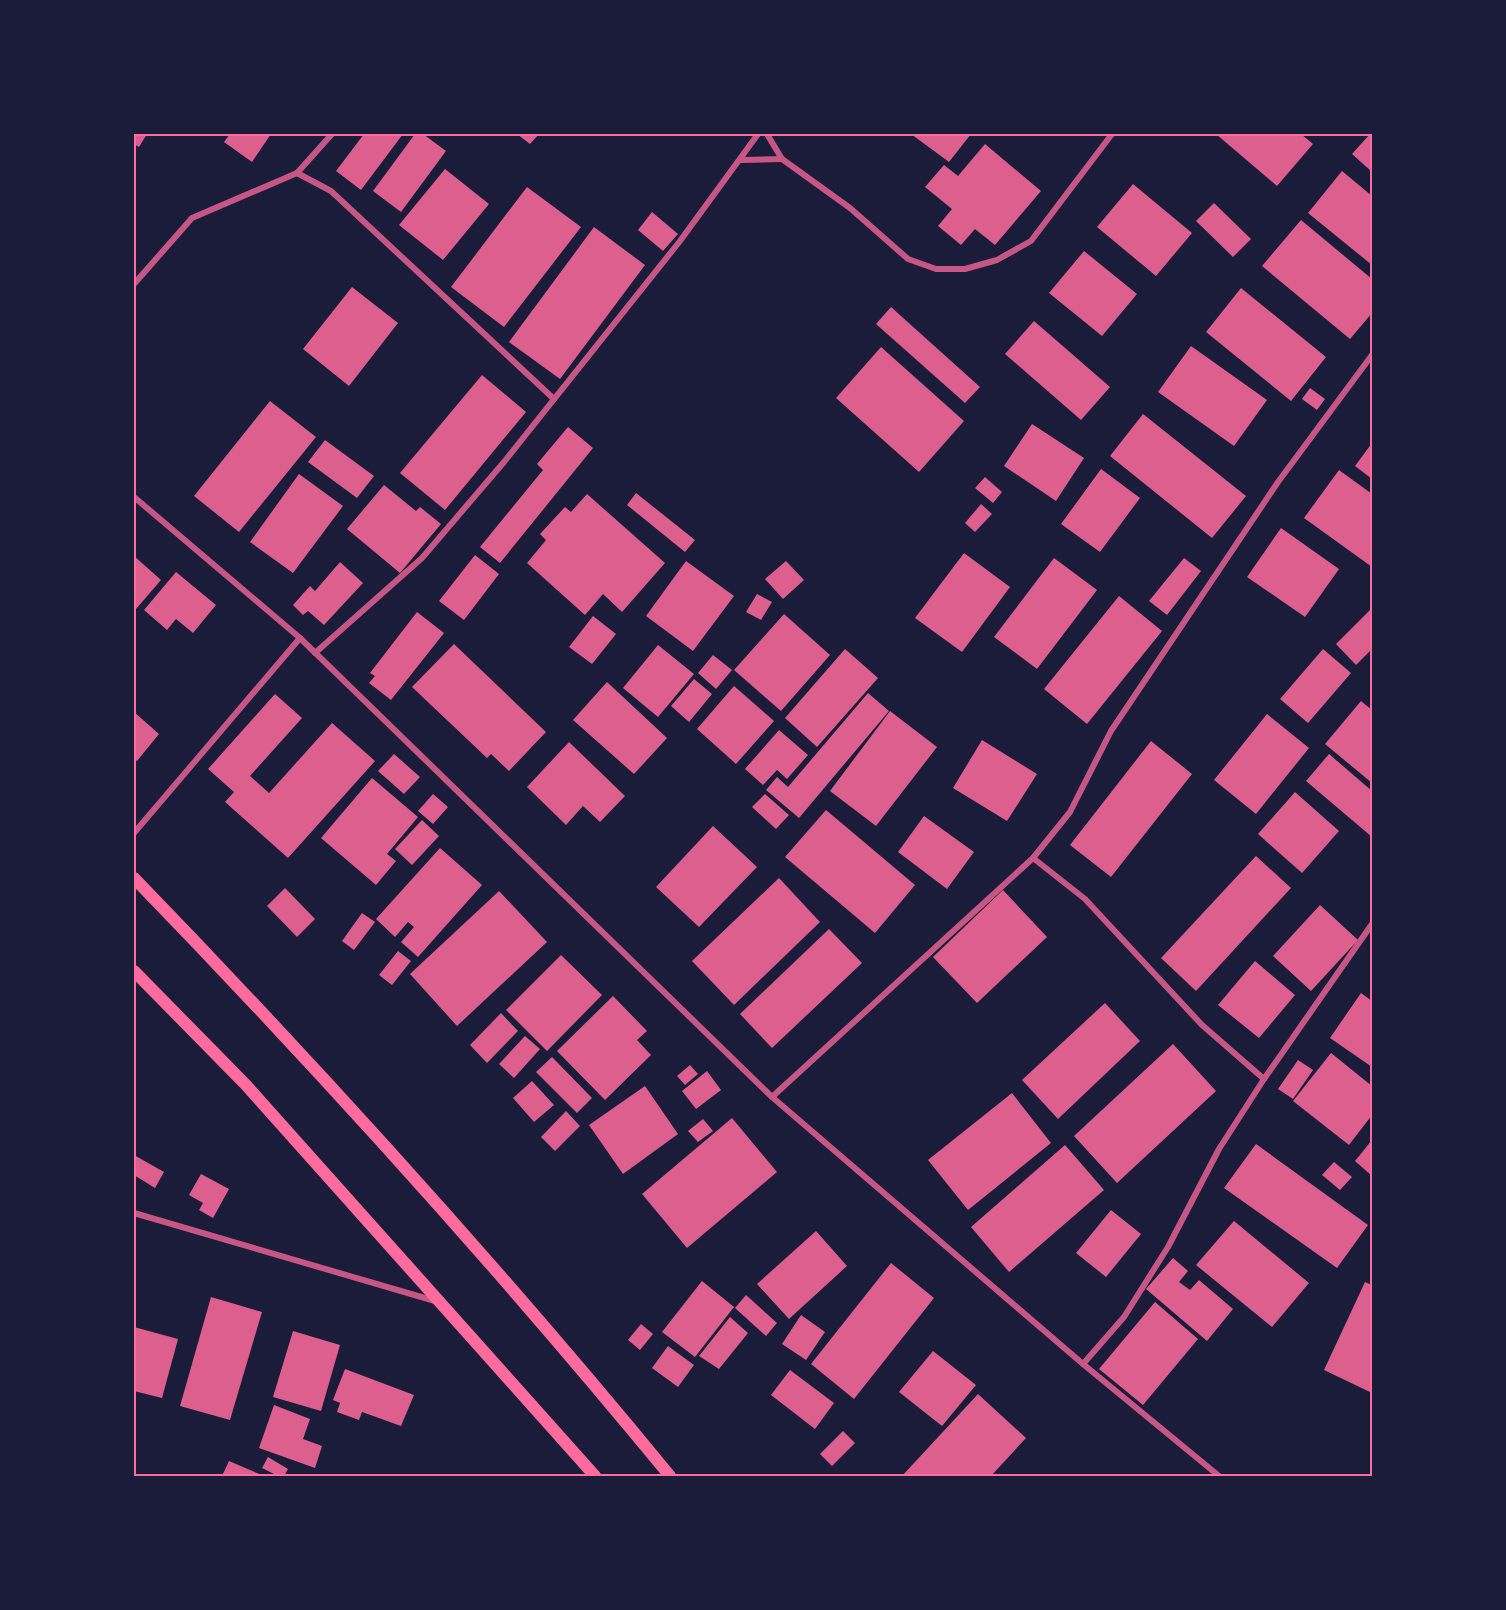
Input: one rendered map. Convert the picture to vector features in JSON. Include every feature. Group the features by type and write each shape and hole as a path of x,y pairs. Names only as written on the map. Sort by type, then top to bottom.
{"main road":[{"path":"134,878 369,1129 556,1337 670,1476"},
{"path":"134,970 246,1085 594,1476"}],"street":[{"path":"134,284 192,218 297,173 333,134"},
{"path":"315,654 423,558 554,399 741,160 758,134"},
{"path":"767,134 782,159 850,208 908,259 936,269 965,269 997,260 1031,241 1112,134"},
{"path":"741,160 782,159"},
{"path":"297,173 331,191 554,399"},
{"path":"772,1097 1033,858 1070,812 1111,731 1278,482 1372,355"},
{"path":"134,497 300,638 772,1097 1083,1364 1219,1476"},
{"path":"134,833 300,638"},
{"path":"1033,858 1085,898 1202,1025 1264,1079"},
{"path":"1083,1364 1124,1317 1168,1247 1219,1149 1264,1079 1372,924"},
{"path":"134,1213 437,1301"}],"building":[{"path":"134,134 147,134 139,147 134,144"},
{"path":"230,134 271,134 252,162 224,142"},
{"path":"364,134 403,134 361,190 336,171"},
{"path":"415,134 423,134 446,151 401,212 373,191"},
{"path":"517,134 539,134 530,144"},
{"path":"911,134 971,134 949,162"},
{"path":"1216,134 1301,134 1313,144 1277,186"},
{"path":"1372,134 1372,172 1352,154"},
{"path":"985,144 1041,191 995,245 975,229 961,245 938,226 952,209 925,187 944,165 958,176"},
{"path":"445,169 489,204 443,260 399,225"},
{"path":"1342,171 1372,196 1372,265 1308,213"},
{"path":"1133,184 1192,233 1156,276 1097,227"},
{"path":"527,187 581,227 504,327 451,287"},
{"path":"1214,203 1251,239 1233,257 1196,221"},
{"path":"652,212 678,234 663,251 638,230"},
{"path":"1301,220 1372,279 1372,313 1350,339 1262,266"},
{"path":"594,227 645,265 560,379 509,342"},
{"path":"1084,251 1137,294 1102,336 1049,293"},
{"path":"352,287 398,323 349,386 303,349"},
{"path":"1241,288 1326,357 1291,401 1206,332"},
{"path":"891,307 980,387 965,403 876,324"},
{"path":"1034,321 1110,387 1081,420 1005,354"},
{"path":"1191,346 1267,400 1234,446 1158,392"},
{"path":"881,347 964,421 919,472 836,398"},
{"path":"482,375 526,412 445,510 400,473"},
{"path":"1310,388 1325,399 1317,410 1302,399"},
{"path":"270,401 316,437 239,532 194,496"},
{"path":"1143,414 1246,496 1212,538 1110,456"},
{"path":"1032,424 1084,458 1056,501 1004,466"},
{"path":"568,427 593,448 500,563 480,547 543,470 537,464"},
{"path":"325,440 374,476 357,498 308,462"},
{"path":"1372,443 1372,479 1355,466"},
{"path":"1101,469 1140,498 1100,552 1061,524"},
{"path":"1339,470 1372,494 1372,567 1304,518"},
{"path":"299,474 343,506 293,573 250,542"},
{"path":"985,477 1002,492 993,503 975,488"},
{"path":"384,485 416,511 420,507 441,524 400,573 347,529"},
{"path":"636,493 695,540 685,552 627,505"},
{"path":"587,494 665,563 622,612 603,594 585,615 527,563 546,540 540,534 565,507 571,512"},
{"path":"981,504 992,514 975,532 965,523"},
{"path":"1281,528 1339,569 1305,617 1247,577"},
{"path":"964,553 1010,587 962,652 915,618"},
{"path":"475,555 499,574 464,620 439,601"},
{"path":"134,556 161,580 136,609 134,607"},
{"path":"1054,558 1097,590 1037,669 994,637"},
{"path":"1184,558 1201,571 1167,615 1149,601"},
{"path":"686,561 734,596 693,651 646,616"},
{"path":"786,561 804,580 783,599 765,579"},
{"path":"340,562 363,583 324,625 308,611 303,615 293,605 310,586 315,591"},
{"path":"176,572 216,605 193,633 176,619 167,630 144,610"},
{"path":"757,594 772,602 761,620 746,612"},
{"path":"1119,596 1162,631 1087,724 1044,689"},
{"path":"1372,608 1372,649 1356,665 1336,644"},
{"path":"417,612 444,633 391,700 369,683 375,676 370,673"},
{"path":"784,614 830,655 781,711 734,670"},
{"path":"593,616 616,634 592,664 569,647"},
{"path":"454,644 546,732 509,771 491,754 487,758 412,687"},
{"path":"658,645 694,674 658,717 623,688"},
{"path":"845,649 878,678 817,747 785,718"},
{"path":"1323,649 1351,673 1308,723 1280,699"},
{"path":"713,655 732,670 716,689 698,673"},
{"path":"694,679 712,694 689,722 671,706"},
{"path":"607,682 667,738 634,774 573,720"},
{"path":"734,686 774,721 736,764 697,729"},
{"path":"868,693 889,711 799,818 766,790 777,777 788,787"},
{"path":"275,694 302,718 250,776 269,793 332,723 375,761 288,858 225,802 234,792 208,769"},
{"path":"1361,701 1372,710 1372,783 1325,744"},
{"path":"890,711 937,747 876,826 830,791"},
{"path":"134,712 159,734 137,761 134,759"},
{"path":"1267,714 1309,748 1256,814 1214,780"},
{"path":"779,730 808,755 787,779 777,770 763,785 745,769"},
{"path":"982,740 1037,774 1007,821 953,788"},
{"path":"1151,741 1192,774 1111,877 1070,845"},
{"path":"569,742 625,796 600,822 583,806 566,825 527,787"},
{"path":"394,754 420,777 404,794 378,771"},
{"path":"1329,754 1372,791 1372,837 1306,781"},
{"path":"372,778 418,817 387,854 396,861 376,885 321,838"},
{"path":"1295,792 1339,831 1302,873 1258,834"},
{"path":"433,794 448,807 433,824 418,811"},
{"path":"765,794 789,815 776,829 752,807"},
{"path":"826,810 915,885 875,933 785,857"},
{"path":"924,816 974,852 947,889 898,852"},
{"path":"422,820 439,836 412,865 395,849"},
{"path":"713,826 757,867 699,927 656,887"},
{"path":"440,848 482,885 418,957 401,942 414,927 408,922 395,937 376,919"},
{"path":"1256,856 1291,888 1196,991 1161,958"},
{"path":"779,878 820,922 734,1005 692,961"},
{"path":"285,888 315,919 297,937 267,906"},
{"path":"1003,890 1047,937 977,1003 933,957"},
{"path":"499,891 547,942 457,1026 410,974"},
{"path":"1320,905 1358,940 1311,991 1273,956"},
{"path":"362,913 375,922 354,950 342,941"},
{"path":"829,929 862,963 772,1048 740,1014"},
{"path":"398,951 411,961 392,985 379,975"},
{"path":"561,955 602,995 547,1051 506,1010"},
{"path":"1255,961 1295,995 1259,1038 1218,1005"},
{"path":"1361,993 1372,1001 1372,1067 1330,1038"},
{"path":"613,996 647,1031 637,1040 651,1055 605,1100 557,1051"},
{"path":"1105,1003 1140,1041 1058,1119 1022,1080"},
{"path":"501,1013 518,1031 487,1063 470,1045"},
{"path":"525,1036 540,1049 514,1078 499,1064"},
{"path":"1173,1044 1216,1091 1117,1183 1074,1136"},
{"path":"1331,1053 1372,1086 1372,1115 1349,1145 1293,1101"},
{"path":"552,1057 592,1098 577,1113 536,1072"},
{"path":"1298,1060 1313,1070 1293,1099 1278,1089"},
{"path":"690,1065 698,1074 685,1085 677,1076"},
{"path":"707,1071 721,1090 696,1109 682,1091"},
{"path":"532,1081 554,1105 534,1122 513,1098"},
{"path":"645,1086 678,1134 623,1174 589,1125"},
{"path":"1012,1093 1051,1143 968,1210 928,1160"},
{"path":"566,1111 580,1126 555,1151 541,1137"},
{"path":"732,1118 777,1172 687,1248 642,1194"},
{"path":"703,1119 713,1131 698,1142 688,1131"},
{"path":"1372,1140 1372,1176 1355,1161"},
{"path":"1256,1144 1368,1225 1337,1268 1224,1188"},
{"path":"1065,1145 1104,1190 1009,1272 971,1227"},
{"path":"134,1155 164,1172 155,1188 134,1175"},
{"path":"1334,1162 1352,1177 1340,1190 1322,1175"},
{"path":"201,1174 229,1189 213,1218 199,1210 203,1203 189,1195"},
{"path":"1111,1210 1141,1234 1106,1277 1076,1253"},
{"path":"1234,1221 1309,1283 1272,1327 1196,1265"},
{"path":"816,1231 847,1266 789,1319 757,1284"},
{"path":"1173,1258 1188,1271 1179,1282 1190,1290 1199,1280 1233,1309 1207,1341 1146,1289"},
{"path":"891,1263 934,1298 854,1399 811,1364"},
{"path":"702,1281 734,1307 695,1357 662,1332"},
{"path":"1365,1282 1372,1285 1372,1393 1324,1370"},
{"path":"746,1295 777,1323 766,1336 735,1308"},
{"path":"211,1297 262,1312 230,1420 180,1406"},
{"path":"1155,1302 1198,1339 1143,1405 1099,1369"},
{"path":"801,1315 825,1332 806,1360 782,1344"},
{"path":"730,1317 748,1333 719,1369 699,1356"},
{"path":"641,1324 653,1334 640,1350 628,1340"},
{"path":"134,1327 178,1339 162,1398 134,1391"},
{"path":"293,1331 340,1345 321,1411 273,1397"},
{"path":"668,1346 694,1365 678,1387 652,1368"},
{"path":"933,1351 976,1385 942,1426 899,1392"},
{"path":"345,1369 414,1395 401,1426 362,1412 359,1420 337,1412 340,1403 333,1400"},
{"path":"790,1370 834,1403 815,1429 771,1395"},
{"path":"978,1394 1026,1438 991,1476 902,1476"},
{"path":"274,1405 310,1419 303,1439 322,1446 315,1468 259,1448"},
{"path":"843,1431 855,1443 832,1466 820,1454"},
{"path":"268,1457 288,1469 284,1476 278,1476 262,1468"},
{"path":"229,1461 264,1476 222,1476"}]}
